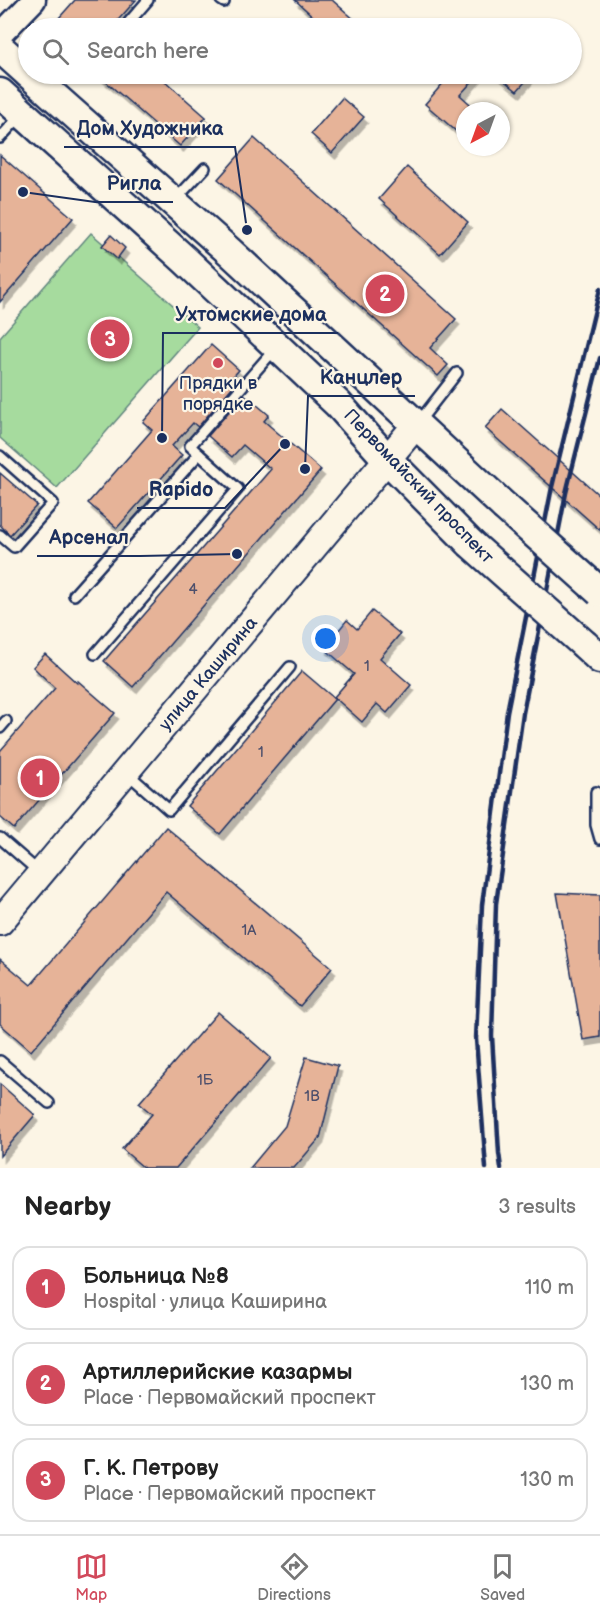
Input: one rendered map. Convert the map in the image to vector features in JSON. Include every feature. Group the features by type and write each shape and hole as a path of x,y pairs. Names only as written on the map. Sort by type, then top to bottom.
{"main road":[{"path":"0,48 18,64"},
{"path":"41,84 174,202 375,385 415,426 600,592"},
{"name":"Первомайский проспект","path":"0,93 185,260 349,415 387,459 470,543 593,652"},
{"name":"улица Каширина","path":"0,922 415,426"}],"street":[{"path":"0,35 34,0"}],"lane":[{"path":"132,18 148,0"},
{"path":"0,138 22,114"},
{"path":"174,202 205,168"},
{"path":"95,654 238,489 190,446 276,348"},
{"path":"415,426 456,373"},
{"path":"74,595 199,454"},
{"path":"0,456 53,503 14,547 0,534"},
{"path":"125,772 169,810 290,668"},
{"path":"596,792 596,825 600,839"},
{"path":"0,838 41,874"},
{"path":"0,1061 49,1103"}],"green space":[{"path":"91,233 198,327 57,488 0,438 0,337"}],"building":[{"path":"75,0 136,0 120,18 59,18"},
{"path":"295,0 332,0 353,18 315,18"},
{"path":"109,84 168,84 206,117 180,146"},
{"path":"442,84 470,84 460,95 468,102 456,102 456,131 425,104"},
{"path":"508,84 523,84 517,91"},
{"path":"342,98 364,117 332,153 311,134"},
{"path":"254,138 456,319 430,348 448,365 438,376 218,179"},
{"path":"0,155 73,218 0,302"},
{"path":"407,167 468,222 440,254 379,199"},
{"path":"111,235 125,248 117,259 102,246"},
{"path":"211,345 239,370 229,381 234,385 198,427 193,423 172,446 182,455 117,528 88,503 152,430 143,422"},
{"path":"244,394 269,415 264,421 321,470 133,687 104,661 271,469 243,445 232,457 208,436"},
{"path":"502,409 600,496 600,530 485,428"},
{"path":"0,473 37,505 10,535 0,525"},
{"path":"372,611 400,634 380,658 411,685 387,713 377,704 362,722 334,697 354,674 324,648 347,620 357,629"},
{"path":"45,654 115,713 14,829 0,817 0,751 55,688 33,667"},
{"path":"302,671 335,699 220,834 187,806"},
{"path":"166,827 332,968 300,1006 166,892 31,1051 0,1024 0,959 31,985"},
{"path":"557,893 600,895 600,1037 583,1040"},
{"path":"218,1012 271,1058 176,1168 144,1168 122,1149 152,1114 139,1103"},
{"path":"306,1057 338,1066 320,1138 294,1168 250,1168 285,1126"},
{"path":"0,1084 35,1115 0,1156"}],"railway":[{"path":"486,1168 476,1039 482,905 507,712 552,487 600,289"},
{"path":"501,1168 492,1036 496,904 523,713 566,493 600,358"}],"place":[{"name":"Ригла","path":"23,192"},
{"name":"Дом Художника","path":"247,230"},
{"name":"Артиллерийские казармы","path":"385,294"},
{"name":"Г. К. Петрову","path":"110,339"},
{"name":"Прядки в порядке","path":"218,363"},
{"name":"Ухтомские дома","path":"162,438"},
{"name":"Rapido","path":"285,444"},
{"name":"Канцлер","path":"305,469"},
{"name":"Арсенал","path":"237,554"},
{"name":"Больница №8","path":"40,778"}]}
